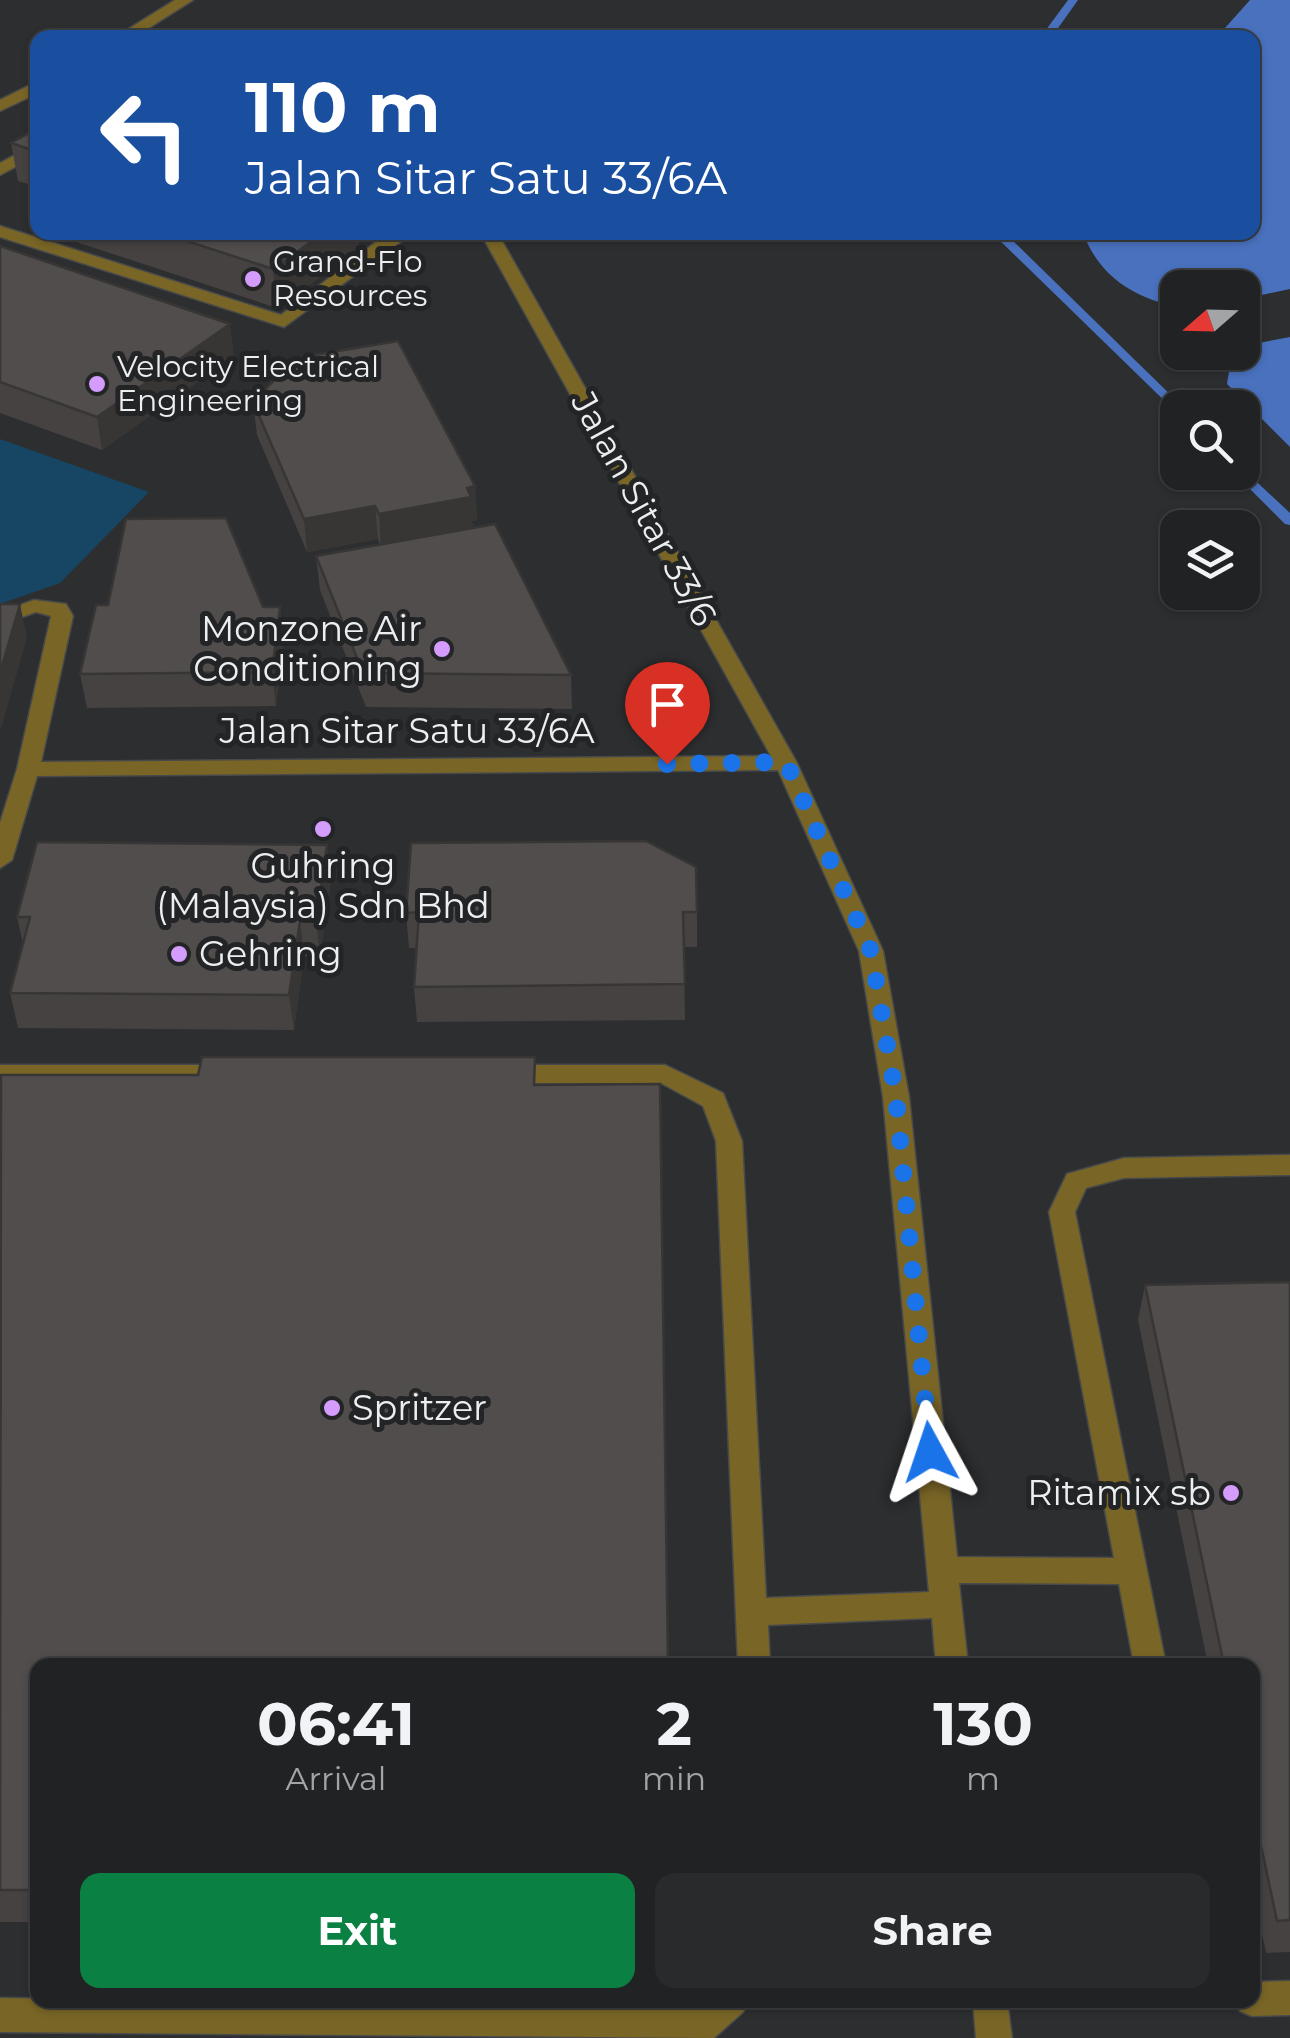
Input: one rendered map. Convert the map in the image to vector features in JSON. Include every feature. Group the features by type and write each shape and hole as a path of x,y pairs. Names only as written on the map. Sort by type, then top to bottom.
{"street":[{"path":"135,30 186,0"},
{"path":"0,106 30,90"},
{"path":"0,170 30,153"},
{"path":"0,232 284,322 394,240"},
{"name":"Jalan Sitar 33/6","path":"492,240 786,762 871,951 896,1097 951,1658"},
{"path":"0,619 34,606 59,608 62,616 28,769 0,860"},
{"name":"Jalan Sitar Satu 33/6A","path":"28,769 786,762"},
{"path":"0,1074 254,1074"},
{"path":"470,1074 665,1074 714,1100 729,1142 755,1612 754,1658"},
{"path":"1149,1658 1062,1212 1076,1181 1124,1168 1290,1165"},
{"path":"941,1570 1132,1570"},
{"path":"755,1612 945,1604"},
{"path":"1260,2000 1290,1998"},
{"path":"0,2015 706,2024 723,2008"},
{"path":"991,2008 994,2038"}],"shaded area":[{"path":"0,439 149,492 60,583 0,604"}],"water":[{"path":"1250,0 1290,0 1290,289 1260,295 1260,270 1160,270 1160,302 1132,291 1099,262 1086,240 1260,240 1260,30 1223,30"},
{"path":"1290,337 1290,447 1260,417 1260,390 1233,390 1227,384 1229,370 1260,370 1260,343"}],"building":[{"path":"30,132 30,149 11,143"},
{"path":"184,240 314,240 273,269"},
{"name":"Velocity Electrical Engineering","path":"0,246 230,324 97,417 0,382"},
{"path":"398,341 475,486 467,488 471,497 379,514 375,506 304,519 253,402 296,358"},
{"path":"226,518 263,607 280,607 272,672 80,674 96,605 108,605 126,519"},
{"name":"Monzone Air Conditioning","path":"495,524 571,675 363,673 316,556"},
{"path":"0,604 20,604 0,673"},
{"path":"646,841 696,867 697,912 683,912 685,984 414,987 419,912 406,913 411,843"},
{"name":"Gehring","path":"37,842 327,845 316,921 300,921 289,995 10,993 30,917 17,917"},
{"name":"Spritzer","path":"202,1057 535,1057 534,1085 660,1084 668,1658 30,1658 30,1890 0,1890 1,1075 198,1075"},
{"name":"Ritamix sb","path":"1290,1282 1290,1920 1277,1921 1260,1841 1260,1658 1223,1658 1145,1285"}],"waterway":[{"path":"1051,30 1073,0"},
{"path":"1005,240 1160,392"},
{"path":"1258,490 1290,521"}],"place":[{"name":"Grand-Flo Resources","path":"253,279"},
{"name":"Velocity Electrical Engineering","path":"97,384"},
{"name":"Monzone Air Conditioning","path":"442,649"},
{"name":"Guhring (Malaysia) Sdn Bhd","path":"323,829"},
{"name":"Gehring","path":"179,954"},
{"name":"Spritzer","path":"332,1408"},
{"name":"Ritamix sb","path":"1231,1493"}],"route":[{"path":"667,764 786,762 871,951 896,1097 930,1452"}]}
